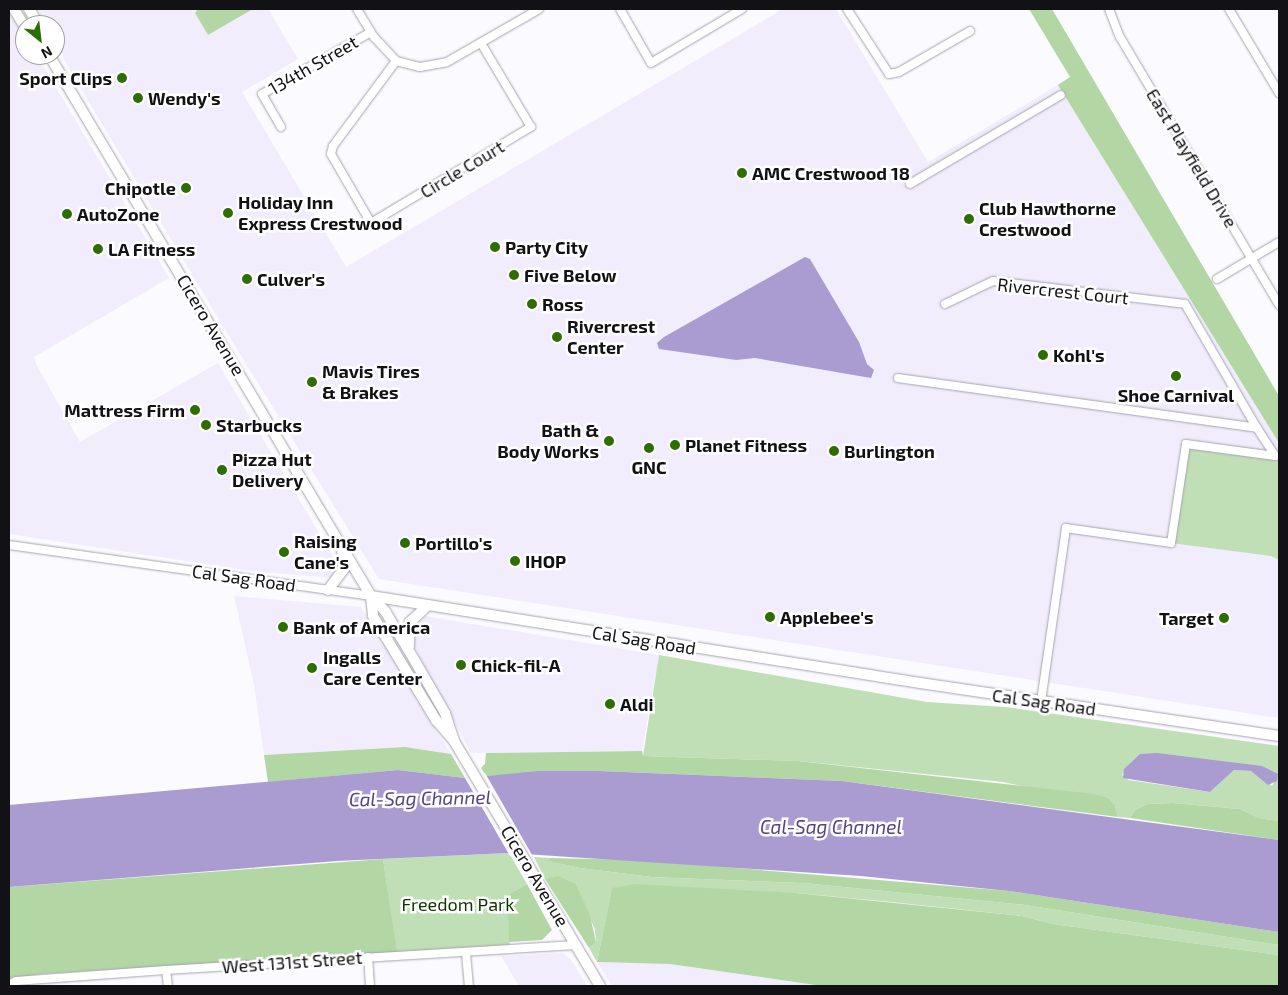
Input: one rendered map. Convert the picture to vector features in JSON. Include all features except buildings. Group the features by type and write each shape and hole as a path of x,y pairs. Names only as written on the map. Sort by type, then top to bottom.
{"main road":[{"name":"Cicero Avenue","path":"55,65 371,596 385,611 415,661 445,713 454,741"},
{"path":"328,590 344,569 342,546"},
{"name":"Cicero Avenue","path":"371,596 373,616 436,720 454,741 600,986"},
{"name":"Cal Sag Road","path":"371,596 1041,701 1279,736"},
{"path":"415,661 408,644 407,629 417,613 428,605"}],"street":[{"path":"357,9 371,32 396,61 420,67 437,65 481,43 540,9"},
{"path":"620,9 651,63 742,9"},
{"path":"848,9 885,71 889,74 899,72 970,30"},
{"name":"East Playfield Drive","path":"1108,9 1122,42 1279,305"},
{"path":"1229,9 1279,93"},
{"name":"134th Street","path":"281,127 262,94 371,32"},
{"name":"Circle Court","path":"396,61 333,146 332,154 372,223 531,128 481,43"},
{"path":"910,184 1061,95"},
{"path":"1217,279 1279,242"},
{"name":"Rivercrest Court","path":"945,304 993,281 1185,304 1257,428"},
{"path":"898,378 1257,428 1275,456 1186,444 1171,543 1066,528 1041,701"},
{"name":"Cal Sag Road","path":"9,545 371,596"},
{"name":"West 131st Street","path":"9,985 16,981 166,970 576,945"},
{"path":"466,953 469,986"},
{"path":"368,957 370,986"},
{"path":"166,970 168,986"}],"shaded area":[{"path":"9,9 15,19 15,65 43,65 169,278 34,357 36,364 80,442 218,363 335,560 337,570 331,578 252,571 9,534"},
{"name":"Rivercrest Center","path":"37,9 198,9 195,13 208,35 253,9 268,9 298,59 242,92 346,267 783,9 836,9 928,162 1058,85 1279,443 1279,718 379,579 227,333 68,67 65,61 65,15 40,15"},
{"path":"234,596 361,607 451,754 405,747 264,755 254,685"},
{"path":"425,616 659,655 642,751 471,753 411,641 409,631 419,618"},
{"path":"563,953 572,961 587,986 519,986 501,956"},
{"path":"597,962 670,964 821,986 612,986"}],"green space":[{"path":"198,9 253,9 208,35 195,13"},
{"path":"1029,9 1052,9 1279,396 1279,443 1058,85 1070,77"},
{"path":"1186,444 1279,457 1279,560 1271,556 1171,543"},
{"path":"659,655 927,702 1005,707 1279,746 1279,821 1259,818 1240,809 1173,803 1148,804 1135,810 1130,818 1118,817 1115,806 1003,782 798,761 643,756","holes":["1184,757 1278,775 1272,786 1251,771 1234,770 1210,792 1129,780 1122,775 1132,761"]},
{"path":"405,747 451,754 465,778 398,770 268,782 264,755"},
{"path":"642,751 643,756 798,761 1094,794 1108,798 1115,806 1118,817 842,781 600,771 486,776 481,768 485,764 486,753"},
{"path":"1173,803 1240,809 1259,818 1279,821 1279,840 1130,818 1135,810 1148,804"},
{"name":"Freedom Park","path":"509,853 527,884 507,895 510,949 397,956 383,859"},
{"path":"534,857 550,858 549,861 580,868 651,877 803,883 1025,905 1279,945 1279,955 1053,924 1022,916 891,902 796,893 612,889 597,962 589,948 596,943 595,930 576,884 545,879"},
{"path":"550,858 641,860 1009,891 1279,932 1279,945 1025,905 803,883 651,877 580,868 548,861"},
{"path":"383,859 397,952 42,974 9,979 9,887"},
{"path":"558,876 576,884 590,915 596,943 589,948 545,879"},
{"path":"527,884 552,930 542,940 509,942 507,895"},
{"path":"636,884 796,893 1022,916 1053,924 1279,955 1279,986 822,986 670,964 597,962 612,888"}],"water":[{"path":"805,257 810,259 859,342 867,364 874,370 871,378 755,358 736,360 659,349 657,343 664,337"},
{"path":"1157,753 1262,766 1278,774 1277,781 1268,785 1251,771 1234,770 1210,792 1123,778 1124,769 1140,754"},
{"name":"Cal-Sag Channel","path":"398,770 465,778 538,771 600,771 842,781 1279,840 1279,932 1009,891 861,876 509,853 337,861 9,887 9,805"}],"pier":[{"path":"485,773 535,860 510,856 465,778"}],"place":[{"name":"Sport Clips","path":"122,78"},
{"name":"Wendy's","path":"138,98"},
{"name":"AMC Crestwood 18","path":"742,173"},
{"name":"Chipotle","path":"186,188"},
{"name":"Holiday Inn Express Crestwood","path":"228,213"},
{"name":"AutoZone","path":"67,214"},
{"name":"Club Hawthorne Crestwood","path":"969,219"},
{"name":"Party City","path":"495,247"},
{"name":"LA Fitness","path":"98,249"},
{"name":"Five Below","path":"514,275"},
{"name":"Culver's","path":"247,279"},
{"name":"Ross","path":"532,304"},
{"name":"Rivercrest Center","path":"557,337"},
{"name":"Kohl's","path":"1043,355"},
{"name":"Shoe Carnival","path":"1176,376"},
{"name":"Mavis Tires & Brakes","path":"312,382"},
{"name":"Mattress Firm","path":"195,410"},
{"name":"Starbucks","path":"206,425"},
{"name":"Bath & Body Works","path":"609,441"},
{"name":"Planet Fitness","path":"675,445"},
{"name":"GNC","path":"649,448"},
{"name":"Burlington","path":"834,451"},
{"name":"Pizza Hut Delivery","path":"222,470"},
{"name":"Portillo's","path":"405,543"},
{"name":"Raising Cane's","path":"284,552"},
{"name":"IHOP","path":"515,561"},
{"name":"Applebee's","path":"770,617"},
{"name":"Target","path":"1224,618"},
{"name":"Bank of America","path":"283,627"},
{"name":"Chick-fil-A","path":"461,665"},
{"name":"Ingalls Care Center","path":"312,668"},
{"name":"Aldi","path":"610,704"}]}
